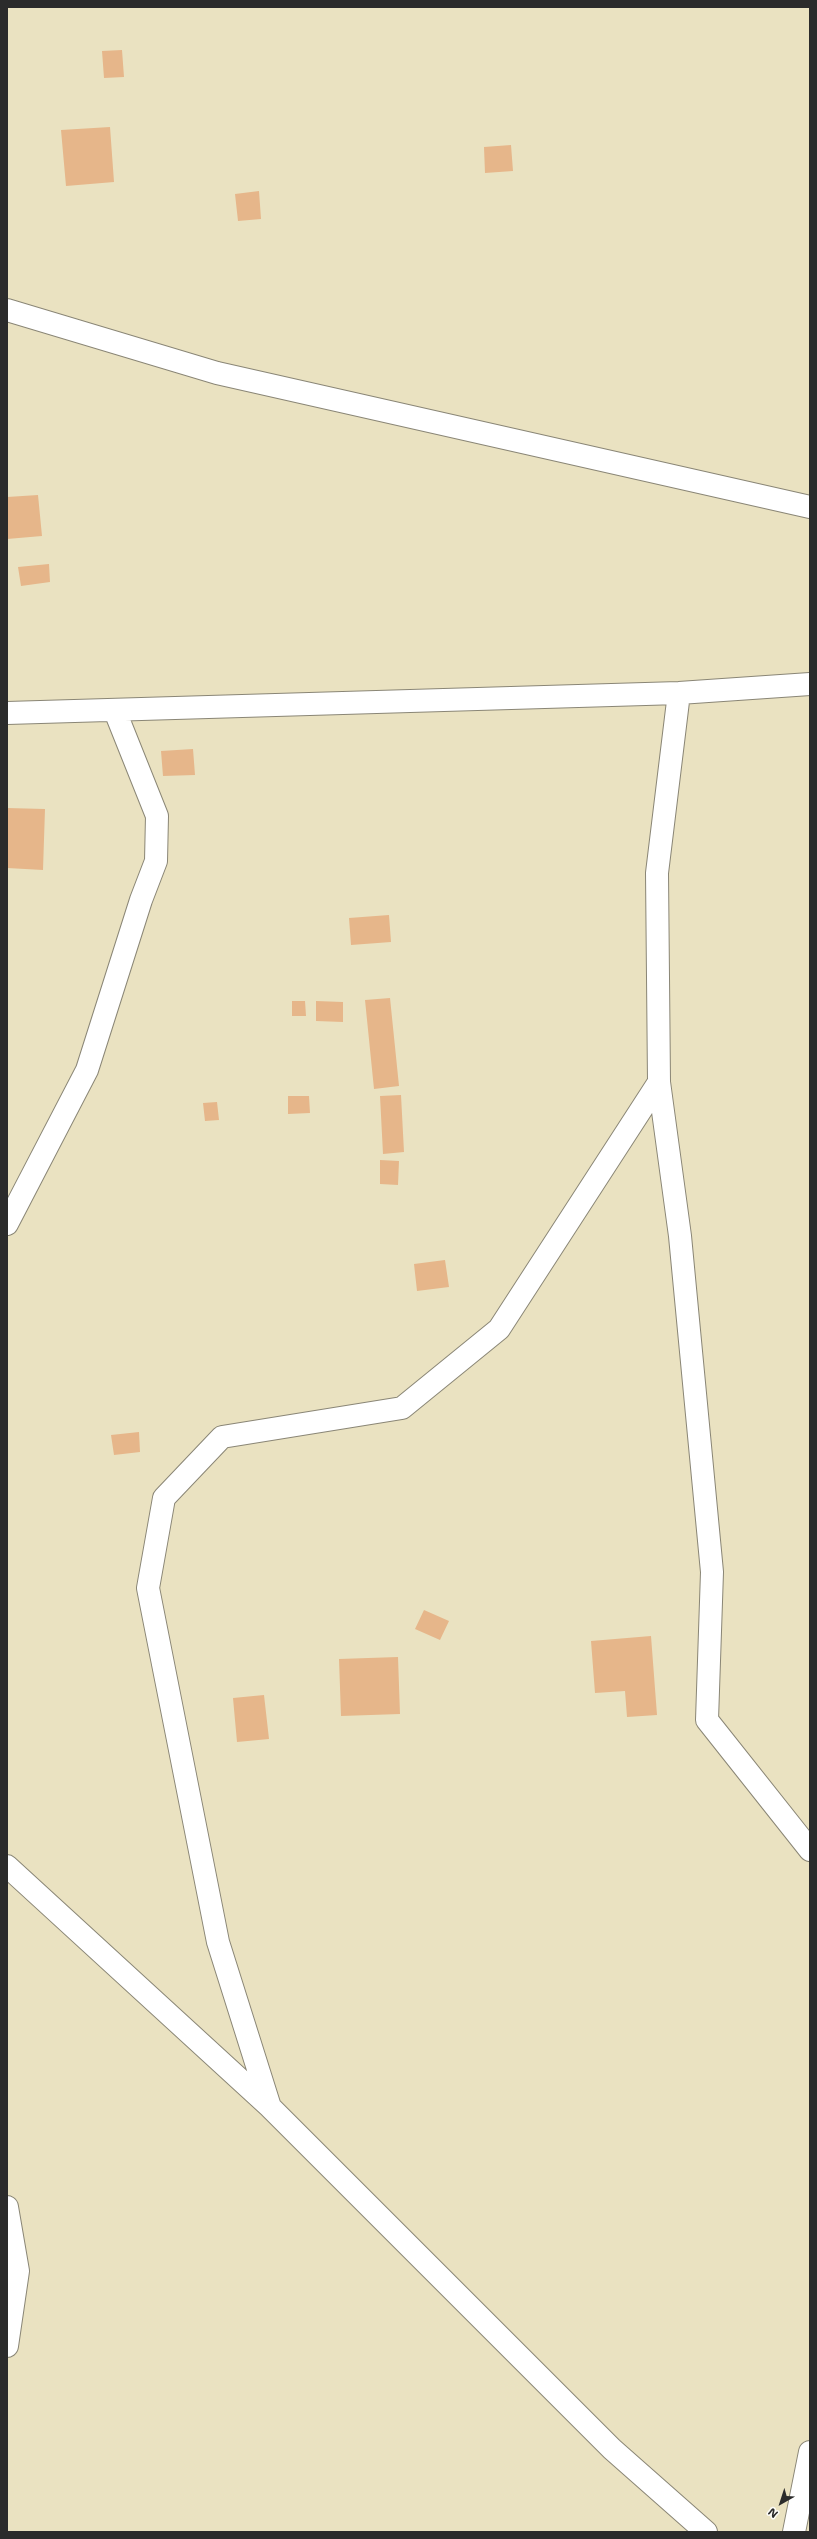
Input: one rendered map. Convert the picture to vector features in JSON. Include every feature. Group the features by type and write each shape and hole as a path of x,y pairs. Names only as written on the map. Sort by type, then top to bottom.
{"street":[{"path":"7,310 217,373 810,508"},
{"path":"7,713 115,711 679,693 810,684"},
{"path":"679,693 657,873 659,1082 680,1236 712,1572 707,1720 810,1850"},
{"path":"7,1224 87,1070 141,900 156,861 157,816 115,711"},
{"path":"270,2107 218,1942 148,1588 164,1498 222,1437 402,1408 499,1329 659,1082"},
{"path":"7,1866 270,2107 612,2449 706,2532"},
{"path":"7,2207 18,2272 7,2346"},
{"path":"794,2532 810,2452"}],"building":[{"path":"122,50 124,77 104,78 102,51"},
{"path":"110,127 114,182 66,186 61,130"},
{"path":"511,145 513,171 485,173 484,147"},
{"path":"259,191 261,219 238,221 235,194"},
{"path":"38,495 42,536 7,539 7,497"},
{"path":"49,564 50,582 21,586 18,567"},
{"path":"193,749 195,775 163,776 161,751"},
{"path":"7,808 45,809 43,870 7,868"},
{"path":"389,915 391,942 351,945 349,918"},
{"path":"390,998 399,1086 374,1089 365,1000"},
{"path":"292,1001 305,1001 306,1016 292,1016"},
{"path":"316,1001 343,1002 343,1022 316,1021"},
{"path":"401,1095 404,1152 383,1154 380,1096"},
{"path":"288,1096 309,1096 310,1113 288,1114"},
{"path":"217,1102 219,1120 205,1121 203,1103"},
{"path":"380,1160 399,1161 398,1185 380,1184"},
{"path":"445,1260 449,1287 417,1291 414,1264"},
{"path":"139,1432 140,1452 114,1455 111,1435"},
{"path":"424,1610 449,1621 440,1640 415,1629"},
{"path":"651,1636 657,1715 627,1717 625,1691 595,1693 591,1641"},
{"path":"398,1657 400,1714 341,1716 339,1659"},
{"path":"264,1695 269,1739 237,1742 233,1698"}]}
